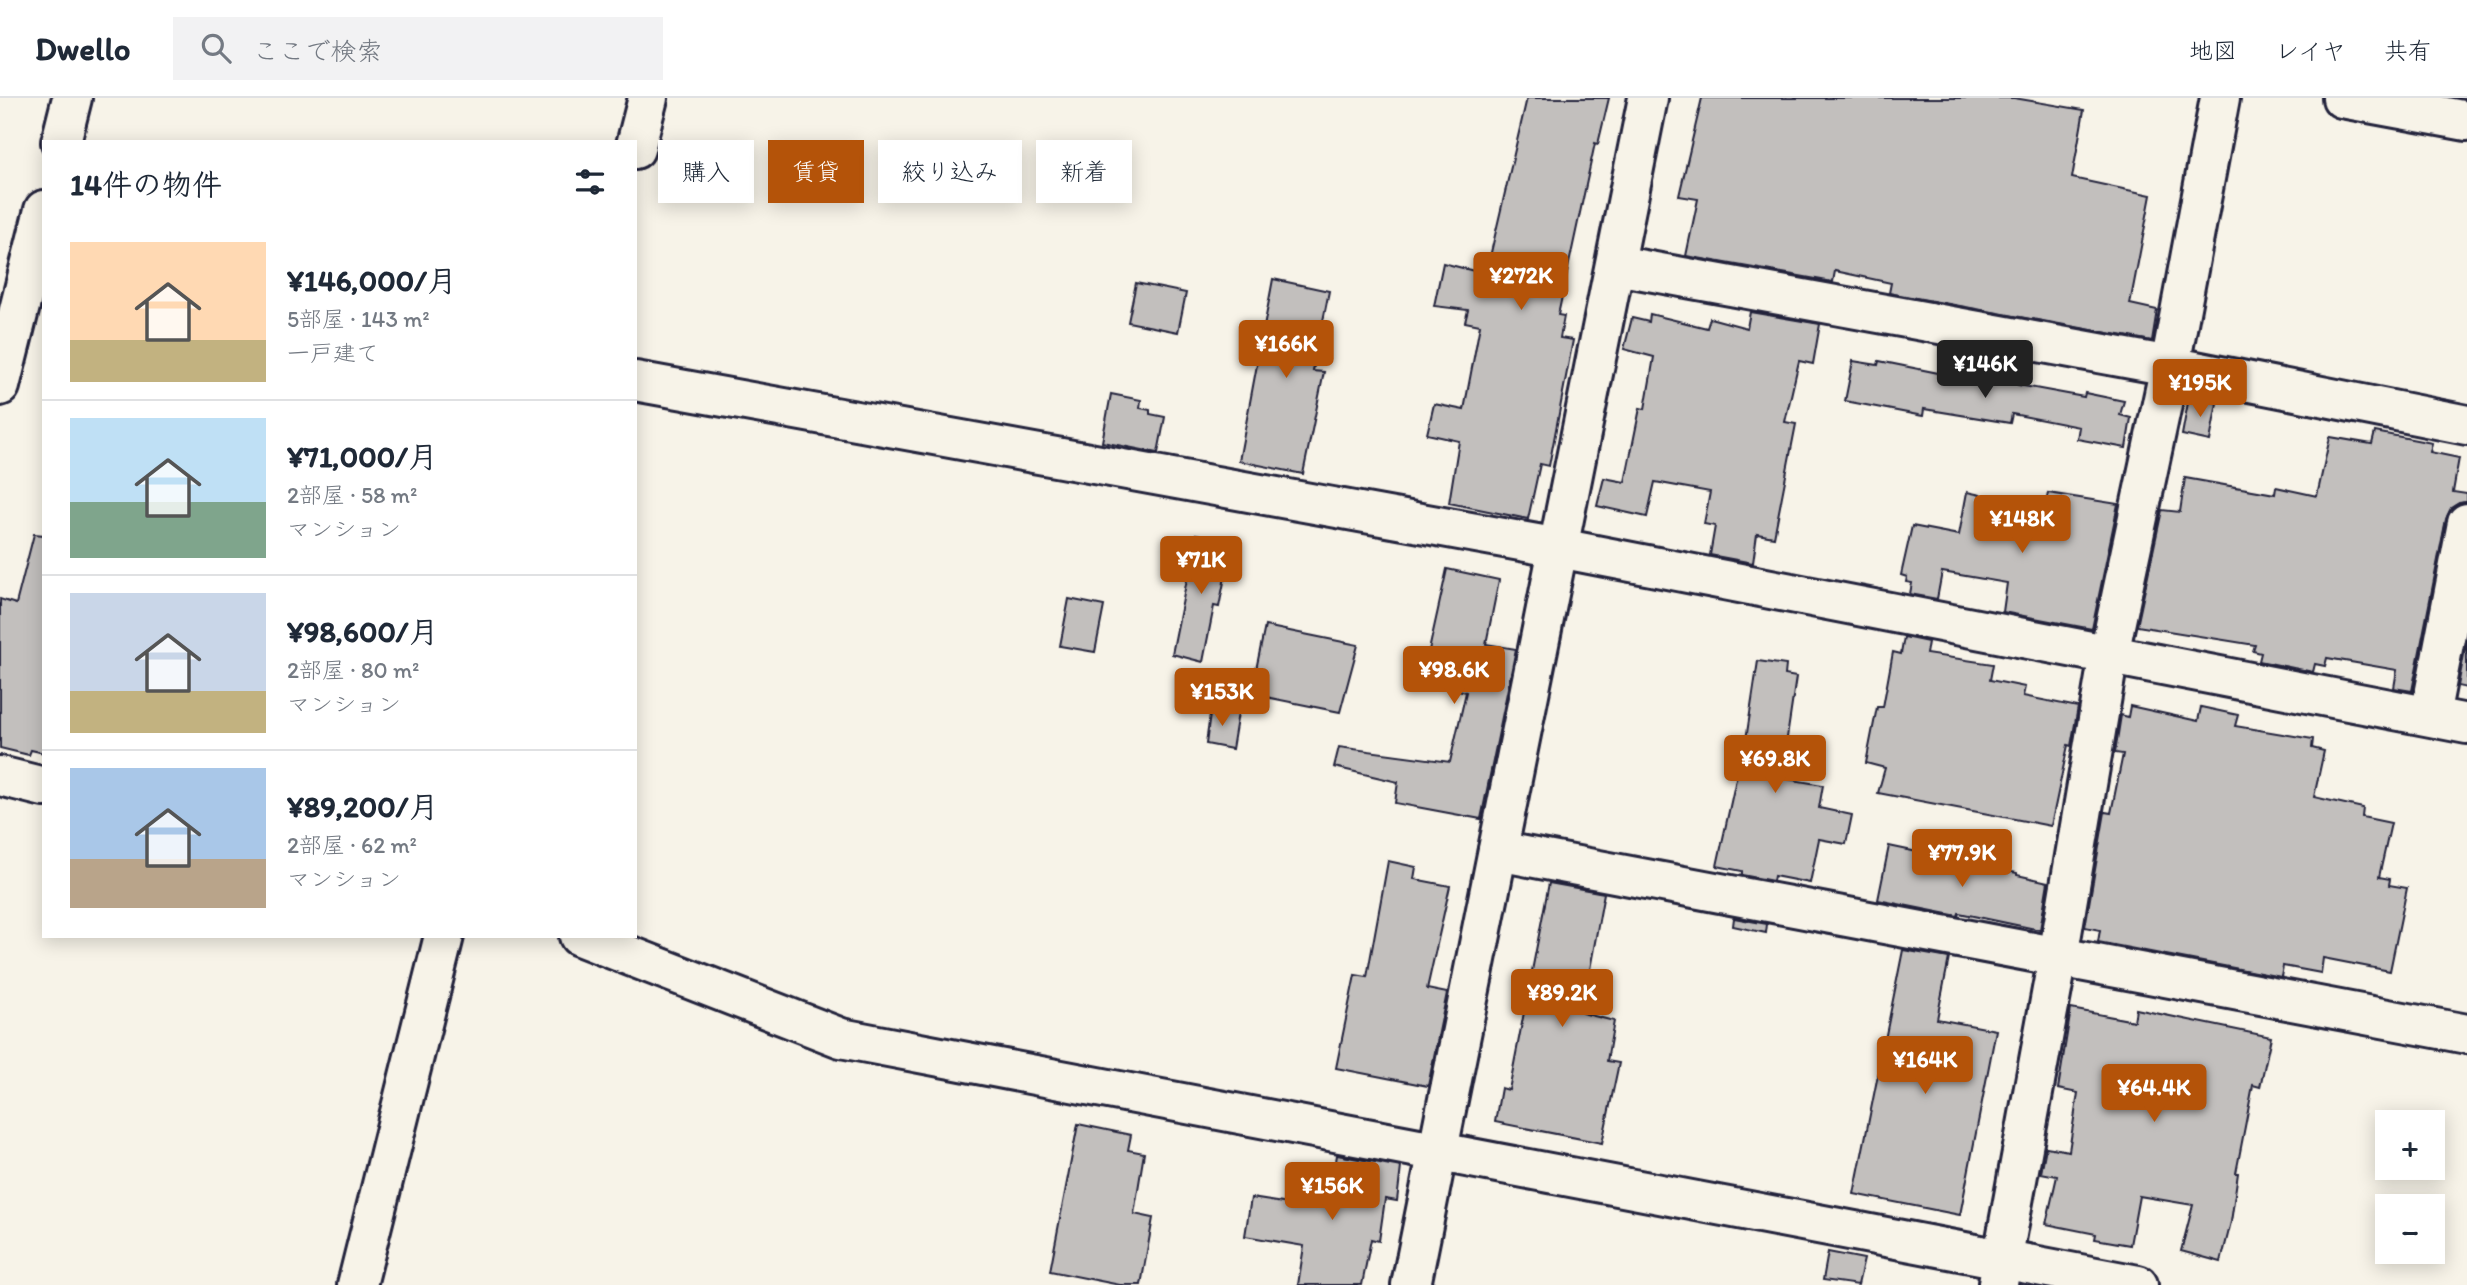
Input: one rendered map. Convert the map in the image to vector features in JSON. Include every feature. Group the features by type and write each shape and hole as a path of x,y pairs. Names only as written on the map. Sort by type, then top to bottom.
{"street":[{"path":"62,140 72,98"},
{"path":"637,141 648,98"},
{"path":"1410,1285 1648,98"},
{"path":"2000,1272 2058,957 2109,654 2170,366 2220,98"},
{"path":"2342,98 2467,121"},
{"path":"0,386 42,218"},
{"path":"1616,265 2170,366 2467,425"},
{"path":"637,381 1559,548 2467,724"},
{"path":"2430,716 2467,523"},
{"path":"0,776 42,786"},
{"path":"1498,851 2467,1034"},
{"path":"357,1285 444,938"},
{"path":"584,938 841,1038 1437,1152 2000,1272 2138,1285"}],"building":[{"path":"1527,98 1609,98 1598,144 1595,143 1558,315 1564,316 1560,338 1573,340 1549,466 1540,464 1528,519 1449,503 1459,441 1427,434 1434,404 1464,410 1480,325 1465,322 1468,310 1434,306 1443,263 1486,274"},
{"path":"1702,98 2014,98 2084,110 2072,178 2151,195 2130,304 2157,310 2152,341 1889,293 1891,283 1835,271 1833,282 1686,256 1698,199 1679,196"},
{"path":"1273,279 1329,291 1313,371 1324,372 1303,474 1239,461"},
{"path":"1136,283 1186,293 1178,332 1128,322"},
{"path":"1750,312 1820,324 1813,364 1799,361 1785,422 1796,424 1774,537 1757,534 1753,563 1710,555 1715,526 1704,524 1710,492 1655,482 1647,517 1597,506 1604,478 1625,482 1640,408 1645,409 1654,357 1624,349 1632,318 1649,322 1650,314 1707,328 1710,318 1747,328"},
{"path":"1853,361 1878,365 1879,361 1978,381 1980,373 2019,381 2018,385 2124,401 2120,415 2131,418 2126,448 2077,439 2079,427 2012,414 2010,423 1924,409 1923,416 1845,401"},
{"path":"1111,394 1141,400 1140,408 1150,410 1150,414 1165,417 1158,453 1102,442"},
{"path":"2189,397 2217,403 2210,441 2182,435"},
{"path":"2375,432 2432,443 2430,452 2459,458 2453,492 2467,494 2467,502 2451,508 2446,519 2412,691 2394,688 2397,670 2327,658 2325,666 2315,664 2313,672 2259,661 2261,653 2253,651 2255,645 2137,626 2162,510 2180,512 2185,478 2275,494 2276,487 2317,496 2330,437 2372,444"},
{"path":"1967,492 2045,509 2048,493 2118,504 2092,629 2003,612 2007,583 1942,572 1937,599 1910,594 1912,583 1906,582 1907,577 1901,575 1912,526 1959,535"},
{"path":"34,534 42,535 42,753 31,750 29,755 0,748 0,599 16,604"},
{"path":"1196,534 1232,542 1219,607 1214,606 1203,662 1172,654"},
{"path":"1447,569 1499,580 1486,644 1516,649 1481,819 1395,803 1398,782 1334,767 1339,747 1450,762 1466,692 1419,680 1425,654 1428,655"},
{"path":"1069,599 1104,606 1095,652 1060,646"},
{"path":"1265,626 1358,645 1340,712 1251,694"},
{"path":"1904,637 1928,642 1926,654 1993,664 1990,680 2025,687 2023,696 2078,707 2051,826 1878,793 1885,768 1866,763 1877,707 1883,707 1893,652 1901,654"},
{"path":"2467,639 2467,688 2458,686"},
{"path":"1758,661 1786,665 1785,675 1796,677 1781,778 1823,785 1819,808 1852,815 1846,844 1819,839 1810,883 1774,876 1773,881 1742,875 1742,871 1717,866 1739,765 1742,766"},
{"path":"2130,706 2198,721 2201,707 2238,715 2235,726 2313,739 2312,748 2324,751 2314,797 2363,808 2362,817 2391,823 2379,877 2390,879 2389,885 2407,888 2390,971 2323,958 2321,973 2283,966 2281,977 2098,942 2100,930 2085,927 2105,812 2111,813 2123,754 2115,753 2121,715 2128,717"},
{"path":"1211,707 1238,713 1232,749 1206,744"},
{"path":"1889,846 2048,882 2040,930 1878,900"},
{"path":"1388,861 1416,867 1414,879 1450,886 1427,989 1447,993 1428,1086 1336,1068 1355,975 1367,977"},
{"path":"1549,883 1604,893 1582,1013 1614,1021 1607,1061 1619,1063 1602,1143 1495,1122 1501,1088 1509,1090"},
{"path":"1734,918 1767,924 1766,933 1733,926"},
{"path":"1903,950 1949,958 1937,1019 1996,1030 1960,1215 1854,1194"},
{"path":"2071,1009 2134,1021 2136,1009 2271,1037 2260,1087 2253,1085 2236,1173 2231,1222 2221,1262 2181,1251 2193,1205 2139,1196 2130,1245 2095,1239 2096,1234 2046,1224 2057,1176 2041,1173 2046,1147 2069,1151 2078,1093 2058,1089"},
{"path":"1078,1124 1131,1135 1128,1150 1144,1153 1134,1214 1153,1218 1141,1285 1120,1285 1050,1271"},
{"path":"1337,1155 1401,1167 1397,1201 1385,1199 1379,1241 1371,1239 1362,1285 1298,1285 1304,1246 1245,1236 1251,1198 1315,1208 1317,1195 1330,1197"},
{"path":"1828,1252 1864,1259 1858,1285 1823,1280"}]}
